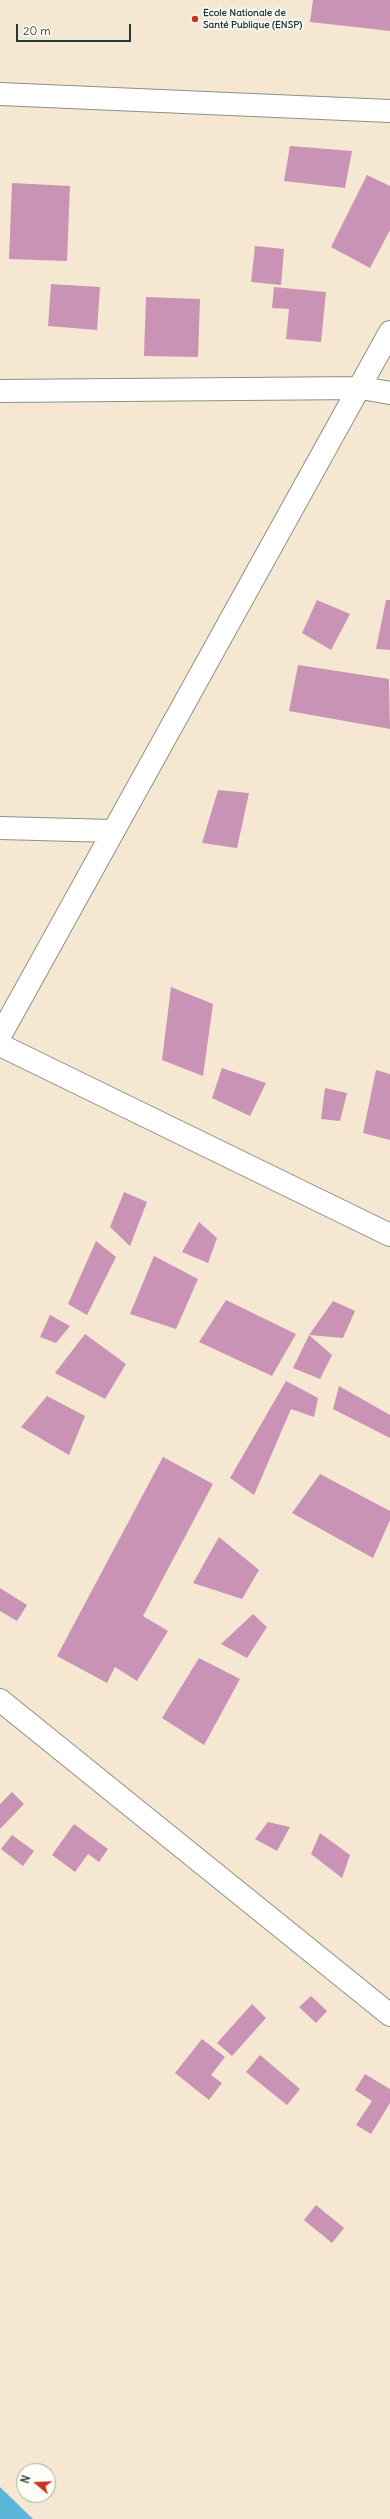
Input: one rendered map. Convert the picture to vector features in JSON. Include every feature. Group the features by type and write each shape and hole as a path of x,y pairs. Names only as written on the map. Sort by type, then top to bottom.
{"street":[{"path":"0,94 390,111"},
{"path":"0,1036 112,831 361,388 390,332"},
{"path":"0,391 361,388 390,393"},
{"path":"0,828 112,831"},
{"path":"0,1045 390,1235"},
{"path":"0,1700 390,2015"}],"water":[{"path":"0,2487 33,2519 0,2519"}],"building":[{"path":"313,0 390,0 390,31 310,22"},
{"path":"290,146 352,151 345,188 284,181"},
{"path":"367,175 390,186 390,230 370,268 331,247"},
{"path":"12,183 70,186 67,261 9,259"},
{"path":"255,246 284,249 281,285 251,282"},
{"path":"51,284 100,287 97,330 48,326"},
{"path":"274,287 326,292 321,342 286,339 289,309 272,308"},
{"path":"146,297 200,299 198,357 144,356"},
{"path":"317,600 350,614 331,650 302,633"},
{"path":"386,600 390,600 390,650 376,649"},
{"path":"298,665 389,679 390,729 289,711"},
{"path":"218,790 249,793 237,848 202,843"},
{"path":"171,987 213,1004 203,1076 162,1060"},
{"path":"222,1068 266,1083 250,1116 212,1098"},
{"path":"376,1070 390,1074 390,1140 363,1133"},
{"path":"325,1088 347,1093 340,1121 321,1119"},
{"path":"124,1192 147,1202 130,1246 110,1227"},
{"path":"199,1222 217,1238 208,1263 182,1252"},
{"path":"96,1241 116,1257 87,1315 68,1304"},
{"path":"154,1256 198,1279 176,1329 130,1314"},
{"path":"226,1300 296,1334 272,1376 199,1342"},
{"path":"333,1301 355,1311 343,1338 309,1335"},
{"path":"50,1315 70,1326 56,1343 40,1337"},
{"path":"85,1334 126,1364 105,1399 55,1373"},
{"path":"309,1335 332,1355 320,1379 293,1368"},
{"path":"286,1381 318,1398 314,1417 291,1409 254,1495 230,1478"},
{"path":"339,1386 390,1415 390,1438 333,1409"},
{"path":"47,1396 85,1416 69,1455 21,1427"},
{"path":"163,1457 213,1484 143,1616 168,1631 137,1681 115,1667 107,1683 57,1656"},
{"path":"320,1474 390,1511 390,1520 373,1558 292,1513"},
{"path":"219,1537 259,1570 242,1599 193,1583"},
{"path":"0,1588 27,1605 17,1621 0,1611"},
{"path":"253,1614 267,1627 247,1658 221,1644"},
{"path":"199,1658 240,1679 204,1745 162,1718"},
{"path":"12,1792 24,1804 0,1829 0,1804"},
{"path":"268,1822 290,1827 277,1851 255,1839"},
{"path":"74,1824 108,1849 99,1862 88,1854 75,1872 52,1855"},
{"path":"320,1833 350,1855 342,1878 311,1854"},
{"path":"12,1835 34,1851 23,1866 1,1849"},
{"path":"311,1996 327,2011 316,2023 299,2007"},
{"path":"252,2004 266,2018 232,2056 217,2043"},
{"path":"202,2039 225,2057 211,2075 222,2083 209,2100 175,2073"},
{"path":"260,2055 300,2089 287,2105 246,2072"},
{"path":"365,2074 390,2089 390,2103 371,2134 356,2125 372,2101 355,2090"},
{"path":"316,2205 344,2228 332,2243 304,2220"}],"place":[{"name":"Ecole Nationale de Santé Publique (ENSP)","path":"195,19"}]}
